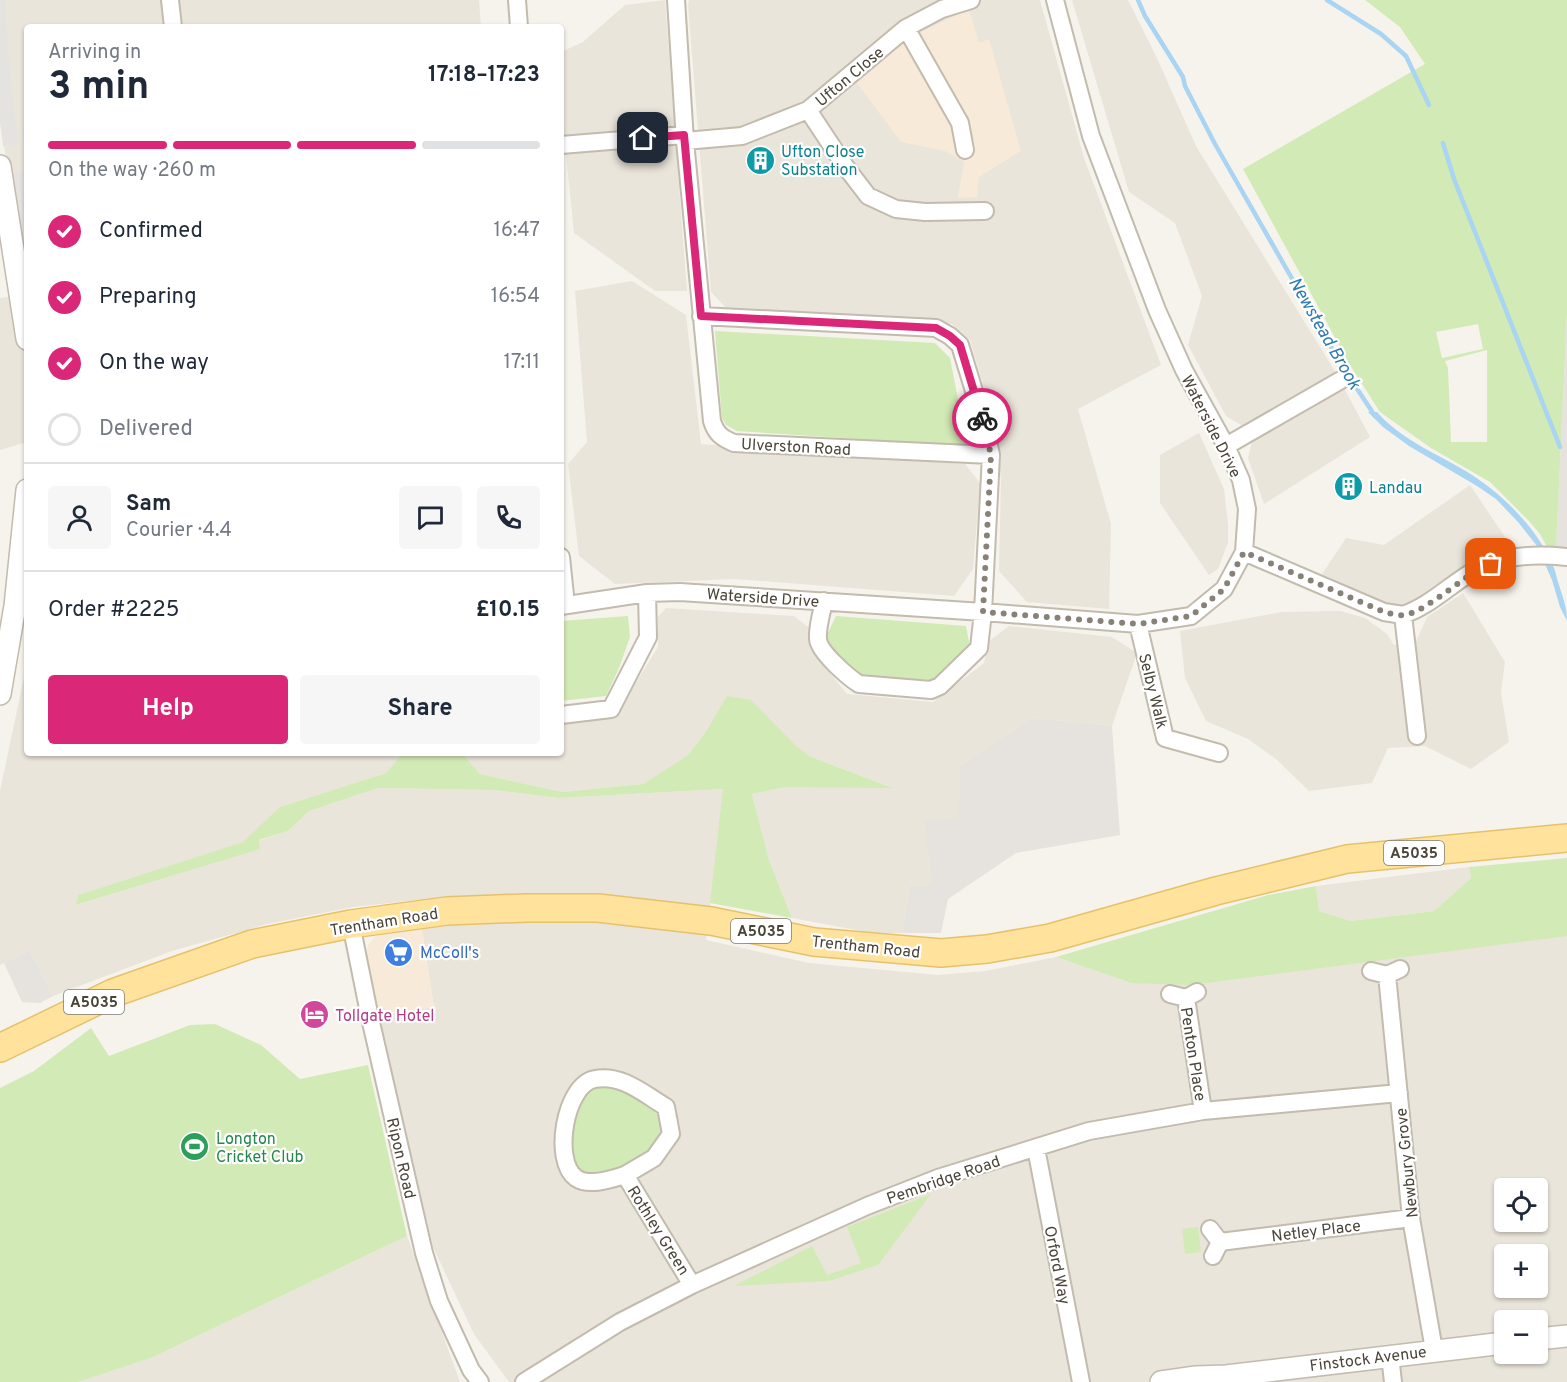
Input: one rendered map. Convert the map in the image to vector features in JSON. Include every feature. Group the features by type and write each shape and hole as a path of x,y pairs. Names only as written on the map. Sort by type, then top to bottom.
{"main road":[{"name":"Trentham Road","path":"1,1045 113,993 188,965 252,944 351,924 447,912 526,908 598,908 711,921 814,942 883,950 941,953 987,949 1050,938 1216,891 1347,859 1567,838"}],"street":[{"path":"170,0 173,24"},
{"path":"517,0 519,24"},
{"name":"Ulverston Road","path":"676,0 684,138 712,422 715,432 734,443 991,455"},
{"name":"Ufton Close","path":"564,145 742,136 808,110 906,28 942,9 970,0"},
{"name":"Waterside Drive","path":"564,605 647,593 680,592 1138,624 1191,616 1224,589 1244,552 1247,509 1241,480 1226,446 1184,370 1145,280 1091,135 1055,0"},
{"path":"906,28 960,123 965,150"},
{"path":"808,110 868,196 896,209 926,212 986,210"},
{"path":"0,166 24,320"},
{"path":"701,316 936,328 944,331 960,345 985,427 991,455 979,648 940,686 931,690 859,684 850,679 823,649 818,640 824,601"},
{"path":"1226,446 1341,380"},
{"path":"0,693 21,608 24,549"},
{"path":"1244,552 1384,612 1403,615 1428,604 1479,568 1519,556 1551,555"},
{"path":"564,715 611,709 648,637 647,593"},
{"path":"1403,615 1417,736"},
{"name":"Selby Walk","path":"1138,624 1165,738 1219,753"},
{"name":"Ripon Road","path":"351,924 370,1018 424,1253 440,1301 471,1370 480,1382"},
{"name":"Newbury Grove","path":"1386,972 1411,1218 1434,1350"},
{"name":"Penton Place","path":"1184,994 1203,1111"},
{"name":"Rothley Green","path":"594,1078 625,1082 666,1107 671,1134 654,1158 625,1175 603,1181 577,1179 570,1172 564,1159 563,1141 572,1098 583,1084 594,1078"},
{"name":"Pembridge Road","path":"524,1382 620,1322 692,1285 867,1206 938,1178 1089,1131 1203,1111 1399,1093"},
{"name":"Orford Way","path":"1036,1148 1081,1382"},
{"name":"Rothley Green","path":"625,1175 692,1285"},
{"name":"Netley Place","path":"1214,1242 1411,1218"},
{"path":"1548,1338 1567,1336"},
{"name":"Finstock Avenue","path":"1161,1382 1196,1377 1227,1379 1434,1350 1494,1344"},
{"path":"1390,1356 1393,1382"}],"shaded area":[{"path":"0,0 479,0 481,24 24,24 24,267 0,122"},
{"path":"0,0 5,0 18,144 3,146 0,122"},
{"path":"665,0 687,291 655,291 574,233 564,135 564,51 583,42 625,5"},
{"path":"689,0 1040,0 1084,158 1161,365 1078,409 1111,524 1109,609 1027,602 999,571 1001,480 996,429 970,340 952,324 932,320 727,309 711,292"},
{"path":"1072,0 1128,0 1196,146 1336,373 1370,437 1264,504 1248,458 1253,437 1246,428 1226,416 1188,345 1202,296 1175,223 1129,192"},
{"path":"969,9 979,43 989,39 1021,151 979,177 977,197 958,198 964,162 945,151 901,142 857,83 909,38"},
{"path":"24,171 24,265 10,173"},
{"path":"632,281 686,315 701,444 965,464 980,483 973,569 954,596 735,579 615,584 579,556 568,464 587,442 575,291"},
{"path":"24,294 24,443 0,450 0,298"},
{"path":"1567,317 1567,549 1556,548"},
{"path":"1199,433 1224,489 1228,525 1228,542 1218,569 1209,575 1160,503 1160,455"},
{"path":"1470,485 1507,540 1463,566 1417,600 1392,607 1322,574 1346,538 1384,545"},
{"path":"1463,593 1505,662 1501,692 1509,742 1471,769 1425,746 1388,748 1372,783 1309,791 1276,759 1248,739 1206,721 1185,678 1180,631 1282,612 1340,611 1365,618 1387,634 1394,645 1415,644 1427,617"},
{"path":"666,608 794,616 812,630 810,648 847,694 933,702 984,663 989,641 1009,626 1112,637 1137,653 1112,726 1034,718 960,819 933,887 909,886 902,933 872,933 792,918 769,860 752,794 785,787 891,787 809,756 794,744 707,730 688,755 643,784 562,792 480,774 465,756 564,756 564,717 619,710 658,647 658,617"},
{"path":"24,677 24,756 400,756 386,773 280,807 247,841 78,895 77,905 259,849 258,841 288,831 309,811 378,788 494,790 559,798 724,789 706,940 809,963 938,975 985,971 1056,957 1131,983 1567,935 1567,1382 509,1382 474,1334 433,1247 376,1016 434,1007 417,900 353,907 267,924 172,951 53,996 30,950 0,965 0,791"},
{"path":"1034,718 1112,726 1120,835 1016,853 948,899 941,933 902,933 909,886 933,886 924,820 959,819 960,767"},
{"path":"1469,867 1471,878 1434,911 1351,921 1319,911 1316,886"},
{"path":"422,929 434,1007 376,1016 366,952 369,944 376,936"},
{"path":"30,950 53,996 40,1003 22,1002 4,963"},
{"path":"407,1236 460,1382 78,1382 151,1358"}],"green space":[{"path":"1365,0 1567,0 1567,314 1556,548 1547,547 1528,520 1490,482 1431,448 1380,412 1350,365 1243,169 1425,64 1400,27","holes":["1478,324 1483,349 1442,358 1436,332","1487,350 1487,442 1451,442 1448,368 1445,361"]},
{"path":"715,331 935,343 950,358 967,446 737,431 726,425 722,418"},
{"path":"628,616 630,637 606,696 564,701 564,621"},
{"path":"836,616 966,626 970,647 945,675 931,680 857,675 824,641"},
{"path":"727,696 751,700 809,756 893,788 785,787 752,794 769,860 792,918 710,903 723,789 559,798 494,790 378,788 309,811 288,831 259,840 260,849 76,905 78,895 243,842 280,807 386,773 400,756 465,756 480,774 562,792 643,784 688,755 707,730"},
{"path":"1567,858 1567,936 1191,985 1131,983 1056,957 1268,895 1316,886 1319,911 1351,921 1434,911 1471,878 1469,867"},
{"path":"215,1024 261,1045 300,1079 368,1065 407,1236 151,1358 78,1382 0,1382 0,1088 34,1071 91,1028 109,1056 190,1025"},
{"path":"624,1085 663,1109 668,1133 652,1156 624,1172 589,1178 567,1159 575,1099 584,1087"},
{"path":"931,1194 878,1265 829,1281 734,1286 812,1246 827,1275 861,1263 847,1227"},
{"path":"1198,1227 1201,1252 1185,1254 1182,1229"}],"water":[{"path":"1368,412 1377,412 1398,431 1472,475 1509,504 1548,554 1564,603 1567,621 1537,546 1518,522 1496,499 1409,446 1383,427"}],"waterway":[{"name":"Newstead Brook","path":"1138,0 1145,16 1183,77 1185,86 1215,144 1342,366 1375,416"},
{"path":"1327,0 1381,34 1406,56 1429,105"},
{"path":"1443,143 1454,179 1560,447"}],"way so far":[{"path":"982,418 991,455 983,612 1138,624 1191,616 1224,589 1244,552 1384,612 1403,615 1428,604 1479,568 1491,564"}],"place":[{"name":"Ufton Close Substation","path":"760,160"},
{"name":"Landau","path":"1348,487"},
{"name":"McColl's","path":"399,952"},
{"name":"Tollgate Hotel","path":"314,1015"},
{"name":"Longton Cricket Club","path":"195,1147"}],"route":[{"path":"643,138 684,135 701,316 936,328 956,339 960,345 982,418"}]}
